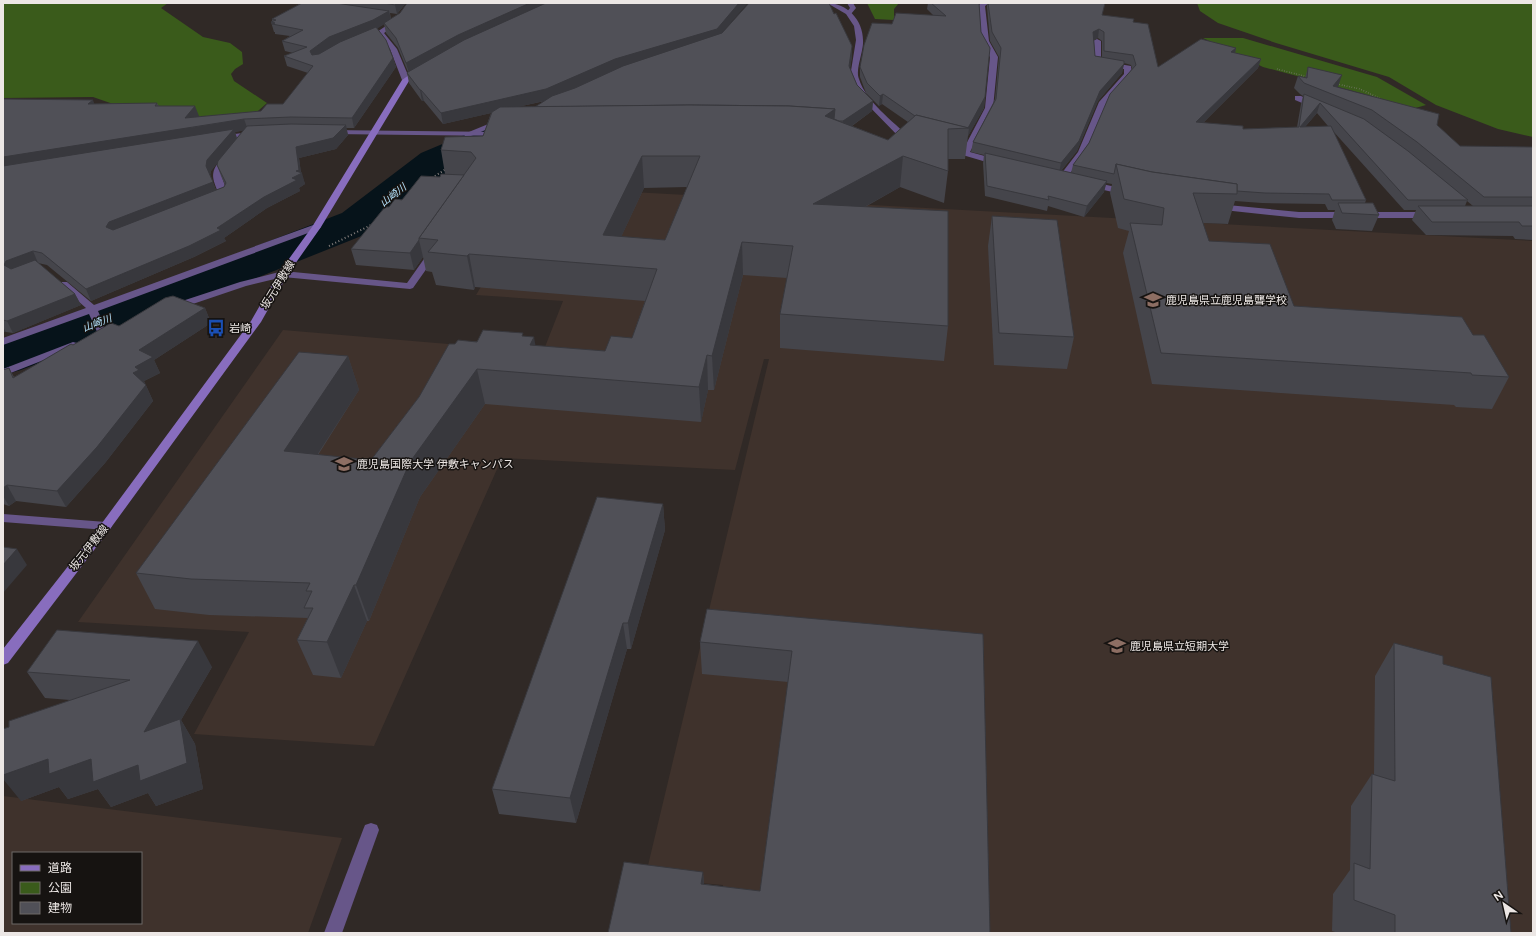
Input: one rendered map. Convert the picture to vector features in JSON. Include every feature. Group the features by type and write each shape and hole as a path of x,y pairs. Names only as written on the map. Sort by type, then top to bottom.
{"main road":[{"name":"坂元伊敷線","path":"3,659 106,526 256,322 286,270 315,229 406,80 429,66"}],"street":[{"path":"296,3 323,8"},
{"path":"406,80 393,49 377,33 391,27 396,18 411,3"},
{"path":"830,3 849,13 857,26 860,40 854,78 862,95 884,119 910,141 893,139"},
{"path":"849,13 853,8 850,3"},
{"path":"966,153 989,108 994,57 985,40 982,4 986,3"},
{"path":"1097,41 1096,62 1128,68 1128,74 1103,102 1082,152 1066,178 1137,194"},
{"path":"1298,98 1324,109"},
{"path":"468,134 512,118"},
{"path":"325,132 508,134"},
{"path":"210,200 224,195 216,176 216,171 248,133"},
{"path":"212,139 248,133 263,133"},
{"path":"943,147 1010,166"},
{"path":"1208,206 1299,215 1443,215"},
{"path":"3,342 92,308 315,229"},
{"path":"166,311 286,270 410,286 441,240"},
{"path":"56,278 92,308 103,334"},
{"path":"3,373 82,342"},
{"path":"3,518 106,526"},
{"path":"333,933 371,830"}],"path":[{"path":"1277,69 1315,78"},
{"path":"1337,84 1360,89 1382,99"},
{"path":"430,180 450,166"},
{"path":"329,247 374,223"}],"shaded area":[{"path":"541,187 1533,241 1533,933 716,933 723,885 645,878 769,359 764,359 735,470 502,458 374,746 194,734 249,632 78,622 283,330 543,352 563,301 476,295"},
{"path":"3,796 342,838 308,933 3,933"}],"green space":[{"path":"3,3 168,3 161,8 203,37 230,43 242,52 243,64 235,69 231,74 234,81 267,103 251,117 205,118 139,113 93,97 3,98"},
{"path":"867,3 899,3 894,9 894,20 875,19"},
{"path":"1197,3 1533,3 1533,137 1498,129 1436,105 1389,77 1276,43 1218,23 1200,11"},
{"path":"1203,38 1243,38 1377,77 1426,105 1391,115 1364,94 1263,67"}],"building":[{"path":"302,3 336,3 389,11 373,20 329,37 310,51 312,55 319,54 340,42 376,27 386,40 393,58 352,118 291,117 244,119 3,157 3,99 93,100 88,104 157,103 155,106 195,106 185,118 261,111 267,104 283,104 313,66 284,56 307,47 282,41 303,30 272,24 275,23 271,22 276,20 272,19"},
{"path":"384,3 397,3 395,5"},
{"path":"407,3 530,3 458,35 406,63 396,38 384,23 400,13"},
{"path":"546,3 739,3 717,29 615,59 546,89 441,113 407,73 464,40"},
{"path":"749,3 829,3 834,14 836,13 852,46 849,66 857,85 873,101 843,121 834,119 835,109 789,106 689,105 535,107 552,96 575,88 623,66 722,33"},
{"path":"931,3 979,3 981,32 990,48 985,97 968,128 915,116 883,94 880,96 867,83 860,67 864,45 872,23 892,24 896,13 946,16"},
{"path":"988,3 1105,3 1102,15 1134,19 1133,22 1148,24 1158,67 1201,39 1236,48 1231,52 1261,59 1196,122 1243,126 1243,129 1299,127 1304,94 1364,119 1408,151 1468,200 1408,200 1320,103 1300,127 1331,126 1366,200 1332,200 1329,194 1237,191 1237,184 1152,172 1116,164 1114,174 1073,165 1089,143 1110,94 1136,65 1133,55 1104,51 1104,32 1099,29 1093,32 1095,56 1124,61 1124,64 1100,91 1079,141 1061,163 973,142 996,99 1001,48 992,32"},
{"path":"1308,67 1342,75 1333,86 1439,114 1437,125 1460,146 1533,147 1533,197 1484,197 1417,142 1372,110 1304,83 1298,76 1307,78"},
{"path":"689,105 789,106 835,109 825,116 888,140 916,115 969,128 948,129 948,171 903,156 813,204 948,211 948,326 780,314 793,246 742,242 712,356 707,355 699,387 477,369 410,462 356,585 354,585 327,642 297,640 313,608 304,608 312,591 306,591 310,583 191,579 136,573 299,352 348,356 284,451 371,460 419,397 449,344 455,344 458,340 477,342 483,330 523,333 522,336 534,337 530,345 605,351 611,336 632,338 657,269 428,252 438,240 419,238 476,158 471,152 441,150 445,137 483,136 492,112 500,107","holes":["642,156 700,156 665,240 603,235"]},
{"path":"291,124 346,125 333,138 296,147 299,170 296,171 302,173 292,178 297,180 264,197 217,228 221,230 189,246 86,289 42,253 33,251 6,261 4,265 11,269 35,260 75,294 7,321 3,320 3,166 234,129 207,160 206,166 213,182 109,222 106,227 113,230 224,187 226,183 217,165 218,161 247,126"},
{"path":"985,153 1107,181 1087,206 1048,196 1049,200 987,186"},
{"path":"1116,164 1152,172 1237,184 1237,194 1193,193 1209,241 1270,244 1294,306 1462,317 1473,335 1484,335 1509,377 1472,375 1471,373 1161,353 1130,223 1162,225 1164,208 1124,199"},
{"path":"441,174 464,175 410,253 351,249 385,207 389,207 395,199 402,200 421,176 440,177"},
{"path":"1338,203 1373,203 1379,215 1342,213"},
{"path":"1418,206 1533,206 1533,226 1522,226 1519,222 1432,222"},
{"path":"992,216 1057,220 1074,337 999,333"},
{"path":"173,296 205,308 139,350 153,357 135,367 139,370 133,373 146,385 97,447 57,491 7,485 3,488 3,370 9,368 13,378 71,344 73,345 111,323 119,326 165,298"},
{"path":"597,497 663,504 628,623 623,623 570,798 492,789"},
{"path":"3,547 17,549 3,565"},
{"path":"707,609 983,634 990,933 608,933 624,862 703,872 701,884 760,891 792,651 700,642"},
{"path":"57,630 198,641 144,732 180,719 187,763 140,781 138,765 93,782 91,759 49,774 48,759 3,775 3,729 9,727 9,721 130,680 27,672"},
{"path":"1394,643 1443,656 1443,664 1491,677 1511,933 1395,933 1395,915 1354,900 1354,863 1370,869 1372,774 1395,781"}],"waterway":[{"name":"山崎川","path":"3,359 134,310 358,222 435,162 516,127"}],"place":[{"name":"鹿児島県立鹿児島聾学校","path":"1153,300"},
{"name":"岩崎","path":"216,328"},
{"name":"鹿児島国際大学 伊敷キャンパス","path":"344,464"},
{"name":"鹿児島県立短期大学","path":"1117,646"}]}
